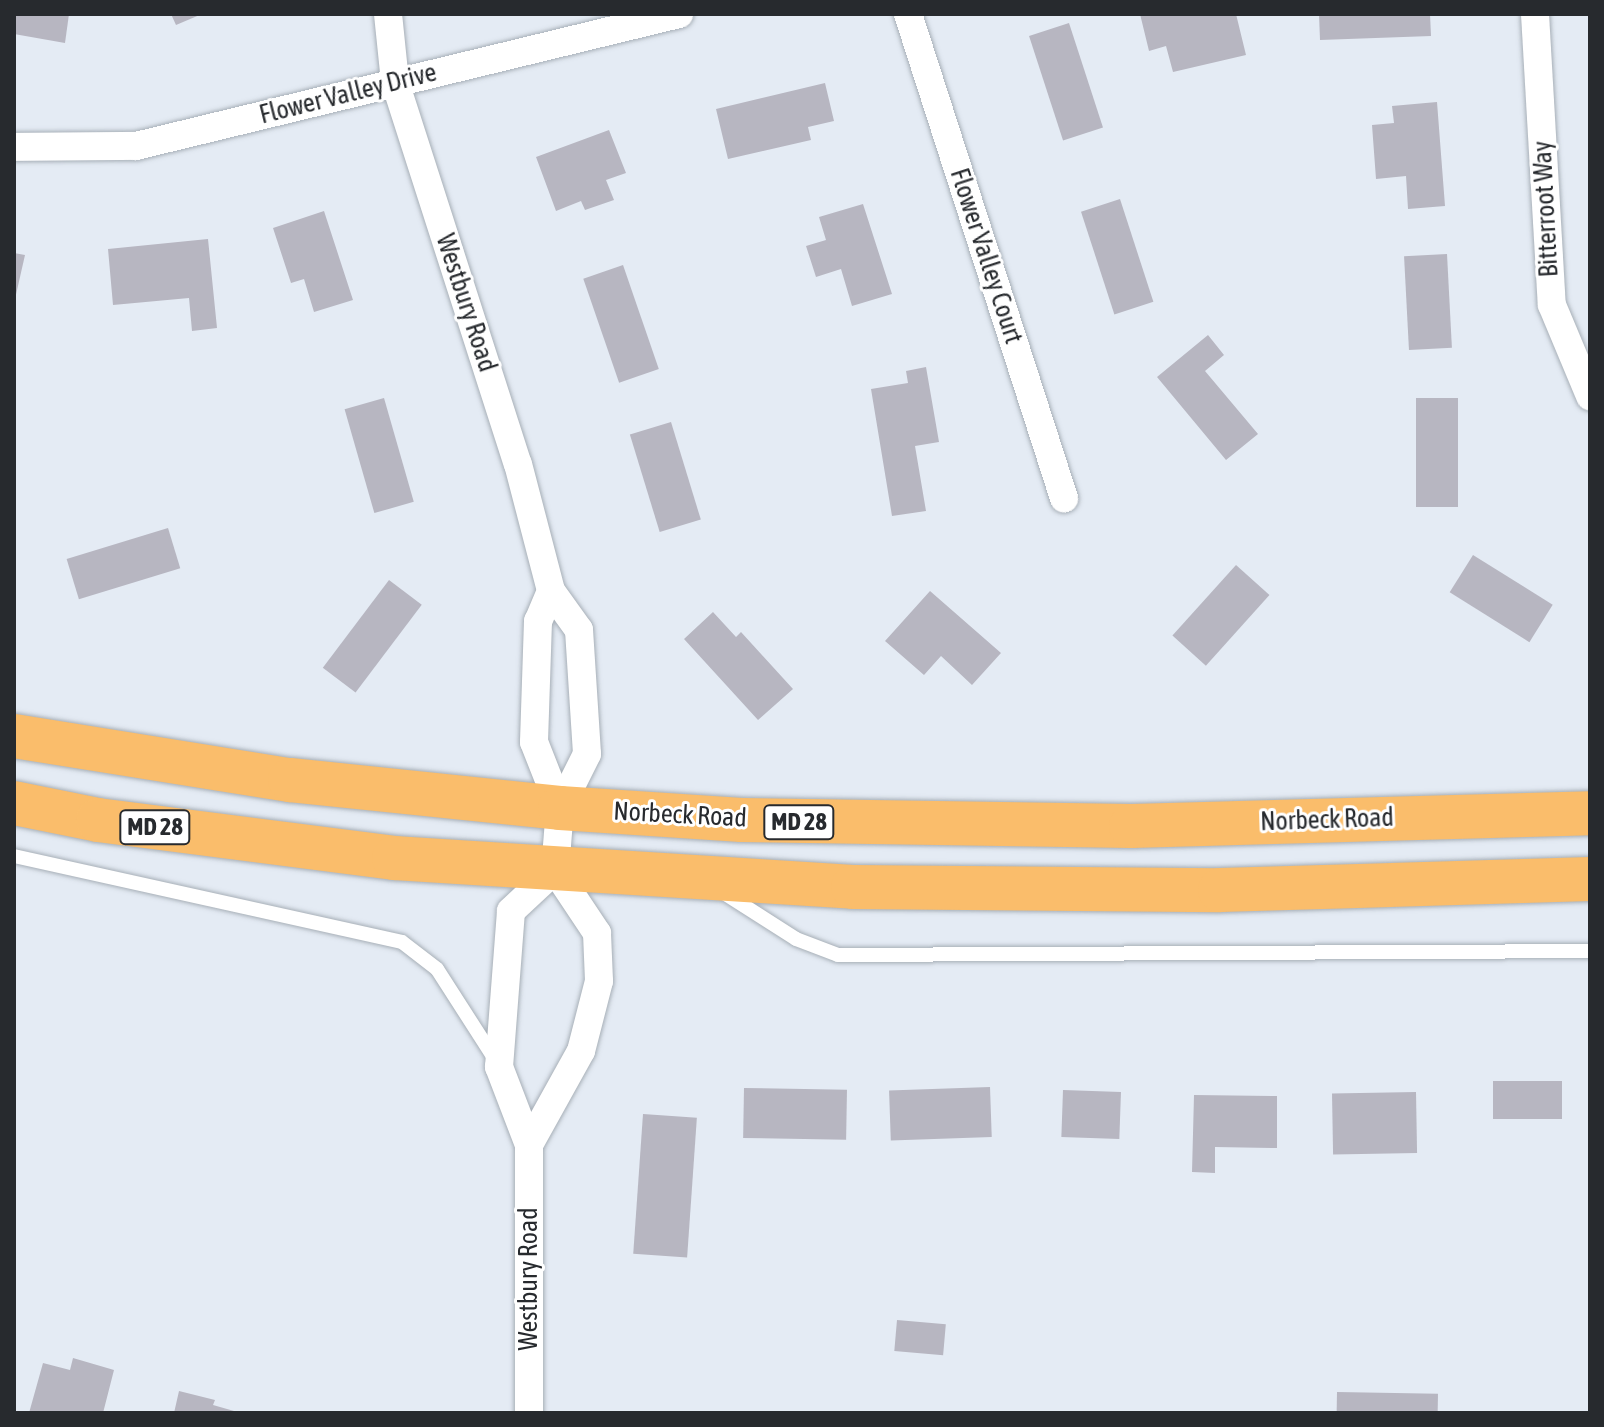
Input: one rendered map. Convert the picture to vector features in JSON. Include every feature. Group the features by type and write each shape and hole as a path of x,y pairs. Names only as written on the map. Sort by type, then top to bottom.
{"main road":[{"name":"Norbeck Road","path":"14,736 290,780 560,808 920,826 1590,813"},
{"name":"MD 28","path":"14,803 98,820 394,858 853,887 1220,890 1590,879"}],"street":[{"name":"Westbury Road","path":"388,14 395,82 518,464 551,591 579,630 587,754 560,808 555,870 597,933 599,981 581,1051 529,1145"},
{"name":"Flower Valley Drive","path":"14,147 136,146 679,14"},
{"name":"Flower Valley Court","path":"908,14 1064,498"},
{"name":"Bitterroot Way","path":"1535,14 1552,305 1590,396"},
{"name":"Westbury Road","path":"551,591 538,621 534,742 560,808"},
{"name":"Westbury Road","path":"529,1413 529,1145 499,1067 511,911 555,870"}],"lane":[{"path":"14,856 402,942 437,969 499,1067"},
{"path":"700,878 796,939 838,955 1590,951"}],"building":[{"path":"14,14 69,14 65,43 14,34"},
{"path":"171,14 202,14 176,25"},
{"path":"1140,14 1236,14 1246,55 1173,72 1166,46 1149,51"},
{"path":"1319,14 1430,14 1431,36 1320,40"},
{"path":"1069,23 1103,128 1063,141 1029,36"},
{"path":"825,83 834,121 808,127 811,140 728,159 716,109"},
{"path":"1437,102 1445,206 1408,209 1406,176 1376,179 1372,125 1394,123 1392,106"},
{"path":"609,130 626,173 606,180 614,200 585,210 581,201 556,211 536,157"},
{"path":"1120,199 1153,302 1114,314 1081,212"},
{"path":"863,204 892,294 852,306 841,269 816,277 806,246 826,240 819,217"},
{"path":"324,211 353,300 314,312 304,279 291,283 273,228"},
{"path":"208,239 217,328 192,331 189,298 113,305 108,249"},
{"path":"14,253 25,255 15,299 14,299"},
{"path":"1447,254 1452,348 1409,350 1404,256"},
{"path":"623,265 659,369 619,383 583,279"},
{"path":"1208,335 1224,355 1205,371 1258,434 1226,460 1157,377"},
{"path":"926,367 939,442 915,446 926,511 892,516 871,389 908,383 906,371"},
{"path":"384,398 414,502 374,513 345,409"},
{"path":"1416,398 1458,398 1458,507 1416,507"},
{"path":"671,422 701,520 660,532 630,435"},
{"path":"168,528 180,568 79,599 67,559"},
{"path":"1473,555 1553,605 1529,642 1450,592"},
{"path":"1236,565 1269,595 1206,666 1172,636"},
{"path":"389,580 422,605 356,693 323,668"},
{"path":"930,591 1001,653 972,685 941,656 924,675 885,641"},
{"path":"713,612 736,637 741,632 793,689 758,720 684,639"},
{"path":"1493,1081 1562,1081 1562,1119 1493,1119"},
{"path":"990,1087 992,1137 891,1140 889,1091"},
{"path":"744,1088 847,1090 846,1140 743,1138"},
{"path":"1063,1090 1121,1092 1119,1139 1061,1137"},
{"path":"1416,1092 1417,1153 1333,1154 1332,1093"},
{"path":"1194,1095 1277,1096 1277,1148 1215,1147 1215,1173 1192,1172"},
{"path":"643,1114 697,1118 687,1257 633,1254"},
{"path":"897,1320 946,1324 943,1355 894,1351"},
{"path":"73,1358 114,1370 103,1413 29,1413 43,1363 70,1370"},
{"path":"179,1391 215,1400 213,1405 241,1413 174,1413"},
{"path":"1337,1392 1438,1394 1438,1413 1337,1413"}]}
